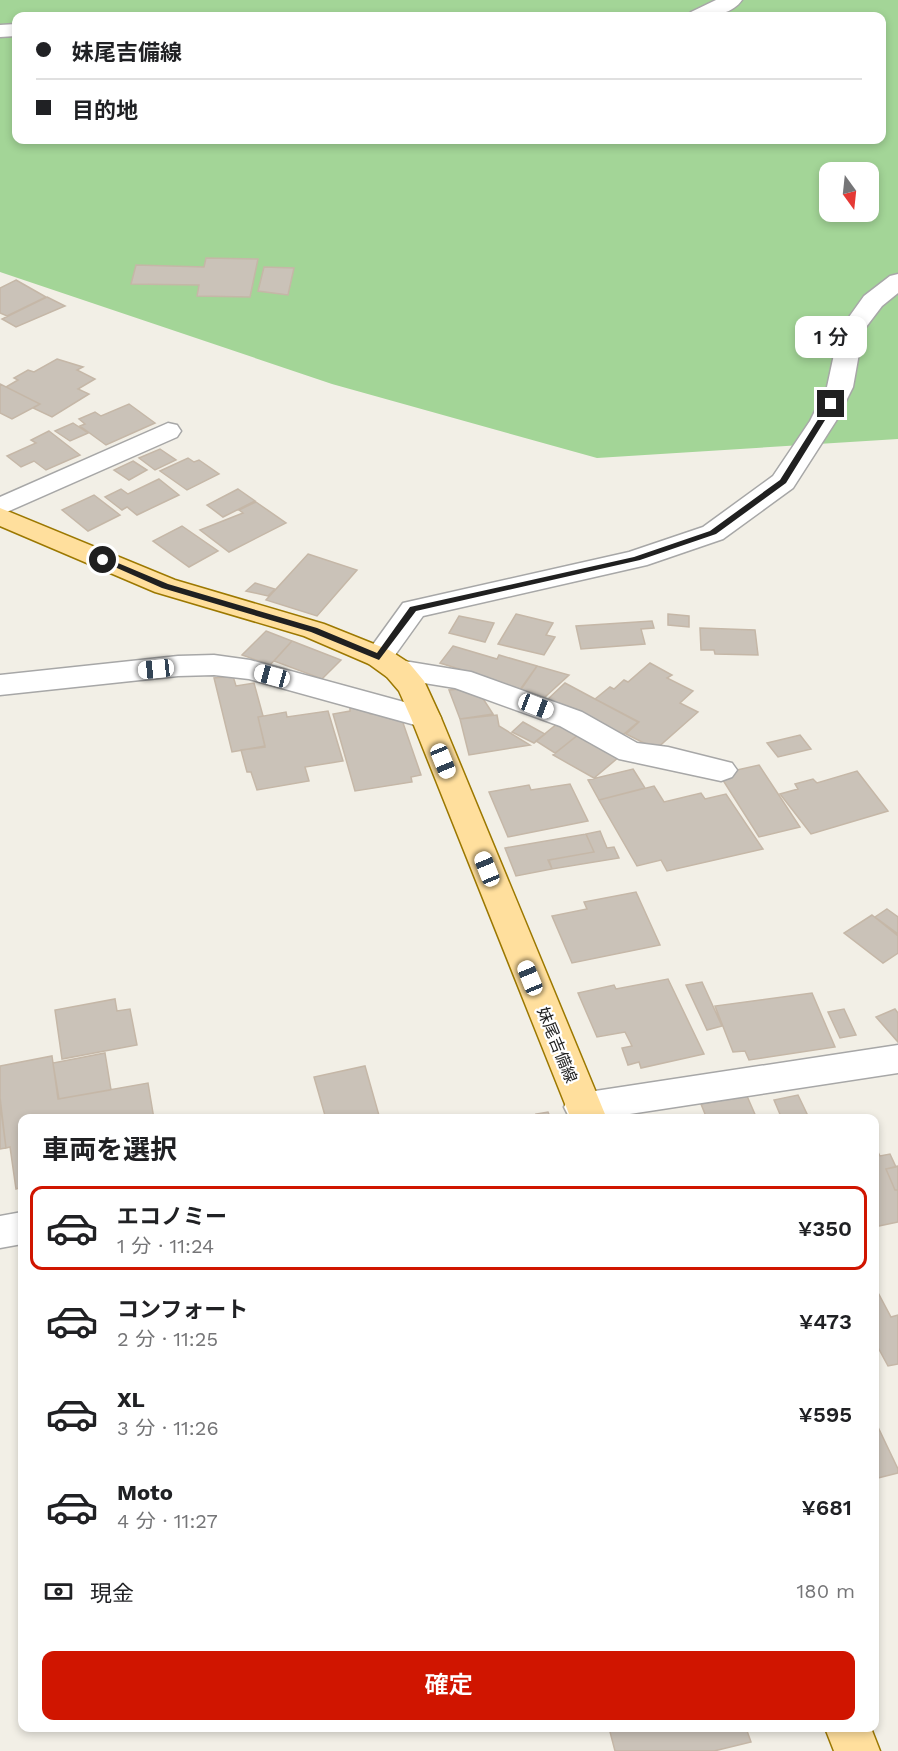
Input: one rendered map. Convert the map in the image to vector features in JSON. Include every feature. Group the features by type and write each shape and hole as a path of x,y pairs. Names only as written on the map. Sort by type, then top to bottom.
{"main road":[{"path":"0,516 165,586 314,630 388,664"},
{"name":"妹尾吉備線","path":"388,664 413,688 585,1113"},
{"path":"850,1732 857,1751"}],"street":[{"path":"706,12 732,0"},
{"path":"721,770 668,757 630,752 571,720 460,679 388,664 413,609 637,559 713,532 783,482 823,421 840,387 851,331 873,301 898,281"},
{"path":"0,507 168,430"},
{"path":"0,685 178,666 214,665 250,670 426,718"},
{"path":"585,1113 898,1059"},
{"path":"0,1232 18,1229"}],"green space":[{"path":"0,0 898,0 898,439 597,458 332,384 0,272"}],"building":[{"path":"206,258 258,259 250,297 197,296 199,285 131,284 136,265 204,267"},
{"path":"264,267 294,268 288,295 258,291"},
{"path":"16,280 46,297 7,316 0,313 0,288"},
{"path":"47,297 65,306 16,327 2,319"},
{"path":"57,359 83,367 77,370 95,379 78,389 89,394 52,417 33,408 40,404 6,387 18,380 14,378 28,370 34,372"},
{"path":"0,384 40,404 12,419 0,413"},
{"path":"129,404 155,423 106,445 80,426 85,424 79,419 95,412 101,416"},
{"path":"73,423 88,433 70,441 55,431"},
{"path":"49,431 80,455 46,470 34,461 21,467 7,456 36,443 31,440"},
{"path":"160,449 176,460 155,470 139,458"},
{"path":"188,458 194,462 199,460 219,474 187,490 160,471"},
{"path":"133,461 147,470 129,480 114,470"},
{"path":"159,479 179,495 137,515 127,507 122,510 105,497 121,489 128,494"},
{"path":"238,489 255,501 223,517 207,505"},
{"path":"94,495 120,515 88,531 62,510"},
{"path":"256,502 286,523 229,552 200,530 243,513 239,510"},
{"path":"182,526 218,551 189,567 153,541"},
{"path":"308,554 357,570 317,616 266,600"},
{"path":"255,583 275,589 268,596 246,591"},
{"path":"516,614 553,623 546,635 555,637 544,655 498,644"},
{"path":"668,614 689,616 689,627 668,625"},
{"path":"459,616 494,623 485,642 449,633"},
{"path":"652,621 654,628 641,629 645,644 581,649 576,626"},
{"path":"700,628 755,630 758,655 715,654 714,650 701,650"},
{"path":"266,631 292,641 270,665 242,655"},
{"path":"292,641 341,660 322,679 274,661"},
{"path":"453,646 497,659 499,655 537,666 519,691 486,682 488,678 440,663"},
{"path":"650,663 672,675 667,678 693,691 680,703 698,712 656,749 626,734 639,722 595,699 610,687 614,689 624,680 628,682"},
{"path":"537,666 569,675 544,698 520,691"},
{"path":"233,676 236,686 254,683 263,716 258,717 265,746 232,752 214,678"},
{"path":"565,683 638,722 618,739 547,700"},
{"path":"461,689 480,694 493,714 460,719 449,690"},
{"path":"367,705 370,714 387,712 390,719 401,717 421,775 411,777 412,782 355,791 333,714 350,711 350,707"},
{"path":"328,711 343,761 305,767 309,781 257,790 251,772 247,772 241,750 265,747 258,717 286,712 287,717"},
{"path":"497,715 499,726 530,745 469,755 460,719"},
{"path":"523,722 545,734 534,743 512,732"},
{"path":"557,724 578,735 555,753 536,741"},
{"path":"578,735 619,757 594,778 553,755"},
{"path":"800,735 811,749 778,757 767,743"},
{"path":"759,765 800,827 759,837 719,774"},
{"path":"633,769 645,788 599,800 588,780"},
{"path":"857,771 888,811 811,834 780,794 798,789 795,784 813,779 817,783"},
{"path":"570,784 588,821 508,837 489,792 529,785 531,790"},
{"path":"654,786 664,802 701,793 705,799 726,794 763,849 667,871 661,860 637,866 599,800"},
{"path":"600,831 607,848 614,847 619,858 552,869 549,860 594,852 586,834"},
{"path":"586,834 594,852 548,860 552,869 516,876 505,848"},
{"path":"636,892 660,945 572,963 552,916 587,909 584,902"},
{"path":"887,909 898,917 898,934 875,917"},
{"path":"872,915 898,936 898,953 883,963 844,933"},
{"path":"668,979 704,1054 641,1068 639,1062 628,1065 622,1048 632,1046 625,1032 597,1037 578,993 614,985 616,989"},
{"path":"702,982 722,1026 707,1030 686,985"},
{"path":"812,993 835,1047 749,1060 745,1051 733,1052 715,1006"},
{"path":"115,999 117,1011 130,1009 137,1045 62,1059 55,1010"},
{"path":"844,1009 856,1035 840,1038 828,1012"},
{"path":"895,1009 898,1013 898,1042 876,1017"},
{"path":"105,1053 111,1090 59,1099 53,1063"},
{"path":"52,1056 58,1099 148,1083 153,1114 18,1114 18,1188 16,1189 10,1147 6,1148 0,1097 0,1066"},
{"path":"365,1066 379,1114 325,1114 314,1077"},
{"path":"798,1095 807,1114 780,1114 774,1100"},
{"path":"747,1096 755,1114 705,1114 701,1104"},
{"path":"0,1103 6,1148 0,1149"},
{"path":"879,1154 880,1156 890,1154 896,1167 886,1169 895,1190 898,1190 898,1222 879,1226"},
{"path":"898,1166 898,1190 895,1190 886,1169"},
{"path":"879,1294 891,1317 898,1315 898,1364 888,1366 879,1349"},
{"path":"879,1429 898,1469 898,1473 879,1478"},
{"path":"610,1732 747,1732 751,1742 714,1751 615,1751"}],"route":[{"path":"103,560 165,586 314,630 379,657 413,609 637,559 713,532 783,482 823,421 831,404"}]}
